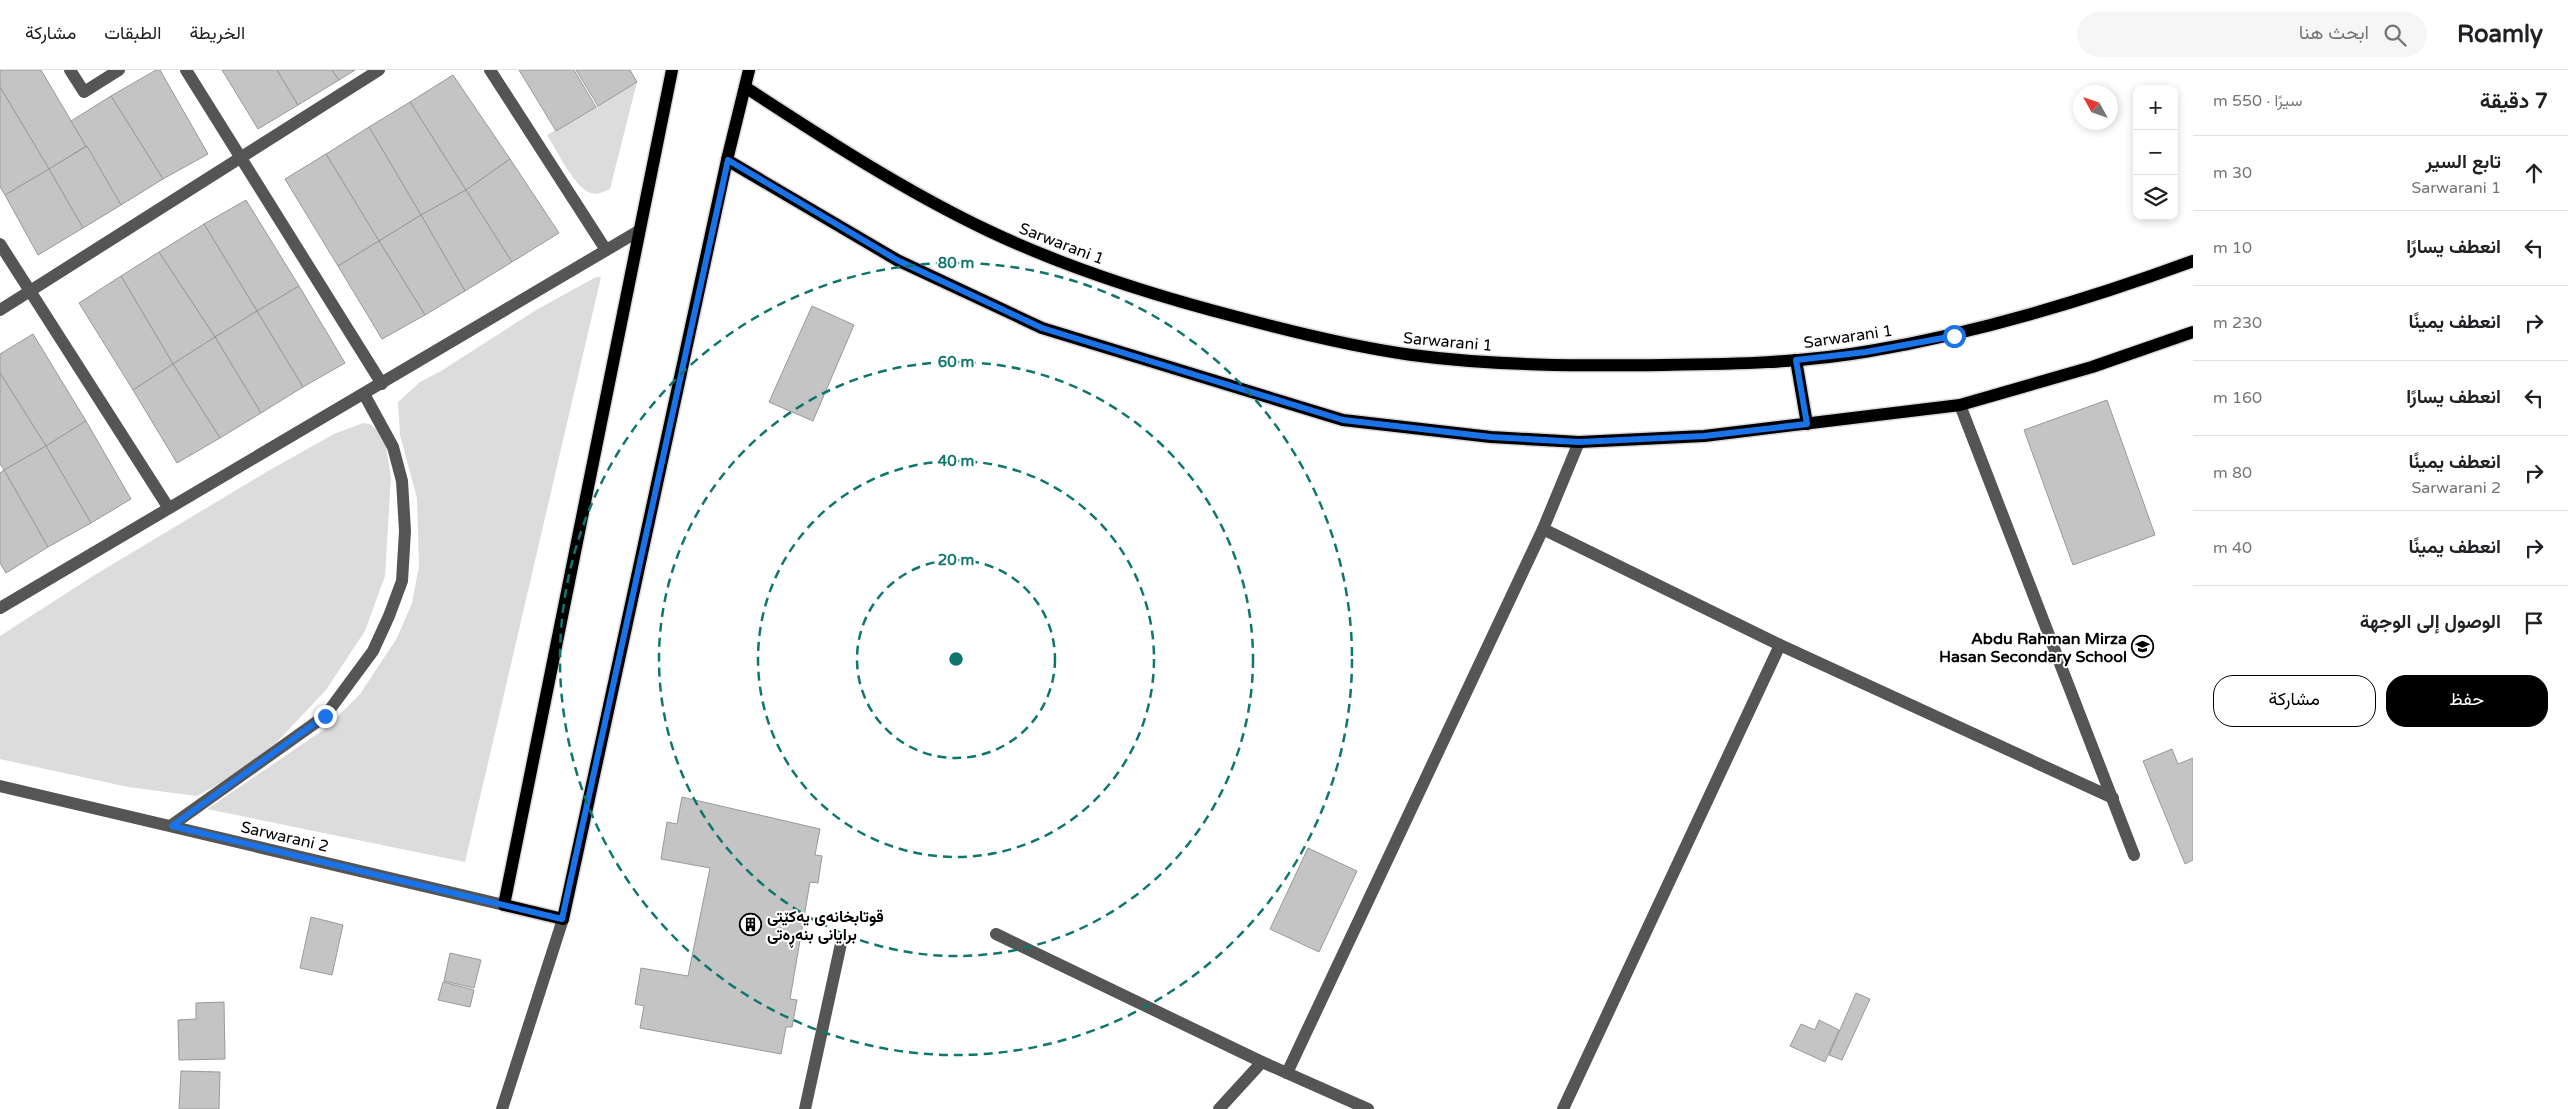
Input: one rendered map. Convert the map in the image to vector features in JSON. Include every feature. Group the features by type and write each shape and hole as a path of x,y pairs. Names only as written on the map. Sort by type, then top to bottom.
{"main road":[{"path":"504,905 672,70"},
{"path":"562,919 749,70"},
{"name":"Sarwarani 1","path":"745,87 861,163 931,202 991,232 1060,262 1193,306 1278,328 1368,348 1464,360 1620,366 1796,360 1866,352 1954,336 2117,289 2193,261"},
{"path":"728,160 897,260 1042,328 1343,420 1491,437 1579,442 1704,436 1960,405 2092,367 2193,332"},
{"path":"1796,360 1807,424"},
{"name":"Sarwarani 2","path":"504,905 562,919"}],"street":[{"path":"70,70 84,92 119,70"},
{"path":"186,70 382,384"},
{"path":"0,310 379,70"},
{"path":"490,70 606,250"},
{"path":"0,608 168,507 382,384 638,232"},
{"path":"0,244 168,507"},
{"path":"172,826 325,716 373,650 389,616 402,581 405,531 402,481 393,448 364,394"},
{"path":"1960,405 2134,854"},
{"path":"1287,1073 1543,529 1579,442"},
{"path":"1543,529 1780,645 2113,798"},
{"path":"1563,1109 1780,645"},
{"name":"Sarwarani 2","path":"0,786 504,905"},
{"path":"502,1109 562,919"},
{"path":"996,934 1262,1062 1368,1109"},
{"path":"805,1109 842,939"},
{"path":"1219,1109 1262,1062"}],"shaded area":[{"path":"637,82 610,189 594,194 591,193 579,185 547,135"},
{"path":"596,277 601,277 465,862 207,809 326,728 360,694 397,638 412,603 419,566 417,498 400,435 398,402 420,382 441,371 536,310"},
{"path":"363,423 370,424 376,429 386,447 391,477 385,576 365,631 326,690 276,743 235,775 197,796 128,787 0,759 0,636 93,576 268,471 334,434"}],"building":[{"path":"0,70 41,70 86,146 49,169 0,87"},
{"path":"156,70 160,70 208,154 163,179 111,96"},
{"path":"222,70 277,70 298,105 258,129"},
{"path":"277,70 332,70 339,80 298,105"},
{"path":"332,70 355,70 339,80"},
{"path":"519,70 574,70 596,107 556,131"},
{"path":"576,70 630,70 637,82 598,106"},
{"path":"453,75 510,159 466,190 410,102"},
{"path":"0,87 49,169 5,195 0,187"},
{"path":"111,96 163,179 121,205 71,121"},
{"path":"410,102 466,190 421,215 369,127"},
{"path":"369,127 421,215 379,241 326,154"},
{"path":"87,146 121,205 83,228 49,169"},
{"path":"326,154 379,241 338,266 285,179"},
{"path":"510,159 559,233 512,262 466,190"},
{"path":"49,169 83,228 38,255 5,195"},
{"path":"466,190 512,262 465,291 421,215"},
{"path":"246,200 299,286 257,311 204,224"},
{"path":"421,215 465,291 425,315 379,241"},
{"path":"204,224 257,311 215,337 159,252"},
{"path":"379,241 425,315 382,339 338,266"},
{"path":"159,252 215,337 173,364 121,276"},
{"path":"121,276 173,364 133,390 79,303"},
{"path":"299,286 345,363 303,387 257,311"},
{"path":"812,306 854,325 813,421 769,402"},
{"path":"257,311 303,387 261,413 215,337"},
{"path":"33,334 86,421 46,446 0,373 0,354"},
{"path":"215,337 261,413 220,438 173,364"},
{"path":"173,364 220,438 177,463 133,390"},
{"path":"0,373 46,446 4,470 0,464"},
{"path":"2107,400 2155,535 2073,565 2024,430"},
{"path":"86,421 131,499 91,523 46,446"},
{"path":"46,446 91,523 48,547 4,470"},
{"path":"4,470 48,547 6,573 0,563 0,473"},
{"path":"2172,749 2178,764 2193,758 2193,860 2185,864 2143,761"},
{"name":"قوتابخانەی یەکێتی برایانی بنەڕەتی","path":"682,797 820,829 815,855 822,856 818,883 810,882 790,999 797,1000 792,1027 786,1027 781,1054 640,1028 644,1006 635,1004 641,968 688,976 710,868 661,859 667,822 677,824"},
{"path":"1308,848 1357,871 1319,952 1270,929"},
{"path":"311,917 343,925 332,975 300,968"},
{"path":"450,953 481,960 474,988 444,981"},
{"path":"443,982 474,990 470,1007 438,1000"},
{"path":"1856,993 1870,999 1842,1060 1829,1055"},
{"path":"224,1002 225,1059 179,1060 178,1020 196,1019 196,1003"},
{"path":"1819,1020 1839,1030 1825,1062 1790,1046 1801,1024 1815,1030"},
{"path":"181,1071 220,1072 219,1109 179,1109"}],"place":[{"name":"Abdu Rahman Mirza Hasan Secondary School","path":"2143,647"},
{"name":"قوتابخانەی یەکێتی برایانی بنەڕەتی","path":"751,925"}],"route":[{"path":"325,716 172,826 562,919 728,160 897,260 1042,328 1343,420 1491,437 1579,442 1704,436 1807,424 1796,360 1866,352 1954,336"}]}
